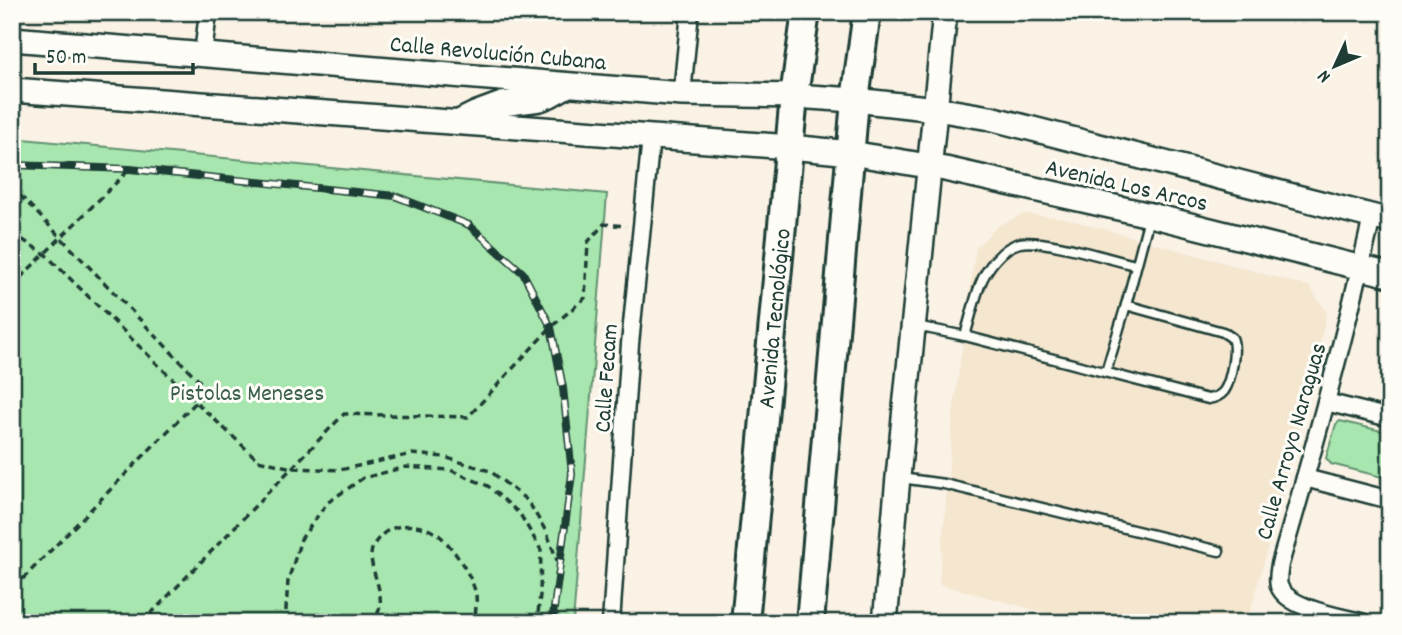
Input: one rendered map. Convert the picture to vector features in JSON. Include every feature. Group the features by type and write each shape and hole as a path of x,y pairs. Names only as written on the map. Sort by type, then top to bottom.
{"main road":[{"name":"Avenida Tecnológico","path":"745,623 794,96 806,12"},
{"path":"810,623 855,100 867,12"}],"street":[{"path":"203,55 208,12"},
{"path":"682,94 690,12"},
{"path":"885,623 945,12"},
{"name":"Calle Revolución Cubana","path":"12,39 682,94 855,100"},
{"path":"456,123 502,104 540,99 569,84"},
{"path":"12,90 851,153"},
{"name":"Avenida Los Arcos","path":"855,100 990,118 1381,219"},
{"name":"Calle Fecam","path":"611,623 630,344 651,137"},
{"name":"Avenida Los Arcos","path":"851,153 931,166 1150,215 1390,275"},
{"name":"Calle Arroyo Naraguas","path":"1364,623 1305,607 1286,596 1278,577 1361,267 1381,219"},
{"path":"1326,402 1390,418"},
{"path":"1306,478 1390,500"}],"lane":[{"path":"1106,372 1150,215"},
{"path":"965,336 985,274 998,257 1019,243 1049,244 1135,265"},
{"path":"913,326 965,336 1208,399 1220,395 1227,383 1235,349 1232,338 1227,334 1126,305"},
{"path":"898,477 944,484 1219,551"}],"path":[{"path":"12,286 130,169"},
{"path":"12,187 208,390 12,590"},
{"path":"142,623 344,414 468,417 551,327 585,298 588,242 604,224 641,227"},
{"path":"12,233 45,254 258,460 292,468 340,470 412,454 444,457 490,471 528,501 547,533 559,566"},
{"path":"285,623 288,581 301,539 327,503 363,478 406,467 450,470 488,486 520,514 541,550 537,623"},
{"path":"370,623 379,612 381,592 370,553 375,542 391,528 414,525 438,534 458,557 476,591 474,623"},
{"path":"12,569 23,579"}],"shaded area":[{"path":"1023,214 1064,218 1310,287 1327,313 1283,492 1247,623 1084,623 939,584 954,406 976,247 998,226"}],"green space":[{"name":"Pistolas Meneses","path":"12,138 607,194 573,623 12,623"},
{"path":"1340,421 1390,433 1390,479 1331,464 1326,458 1336,424"}],"railway":[{"path":"12,165 130,169 395,196 469,225 523,273 551,327 563,388 572,474 552,623"}]}
